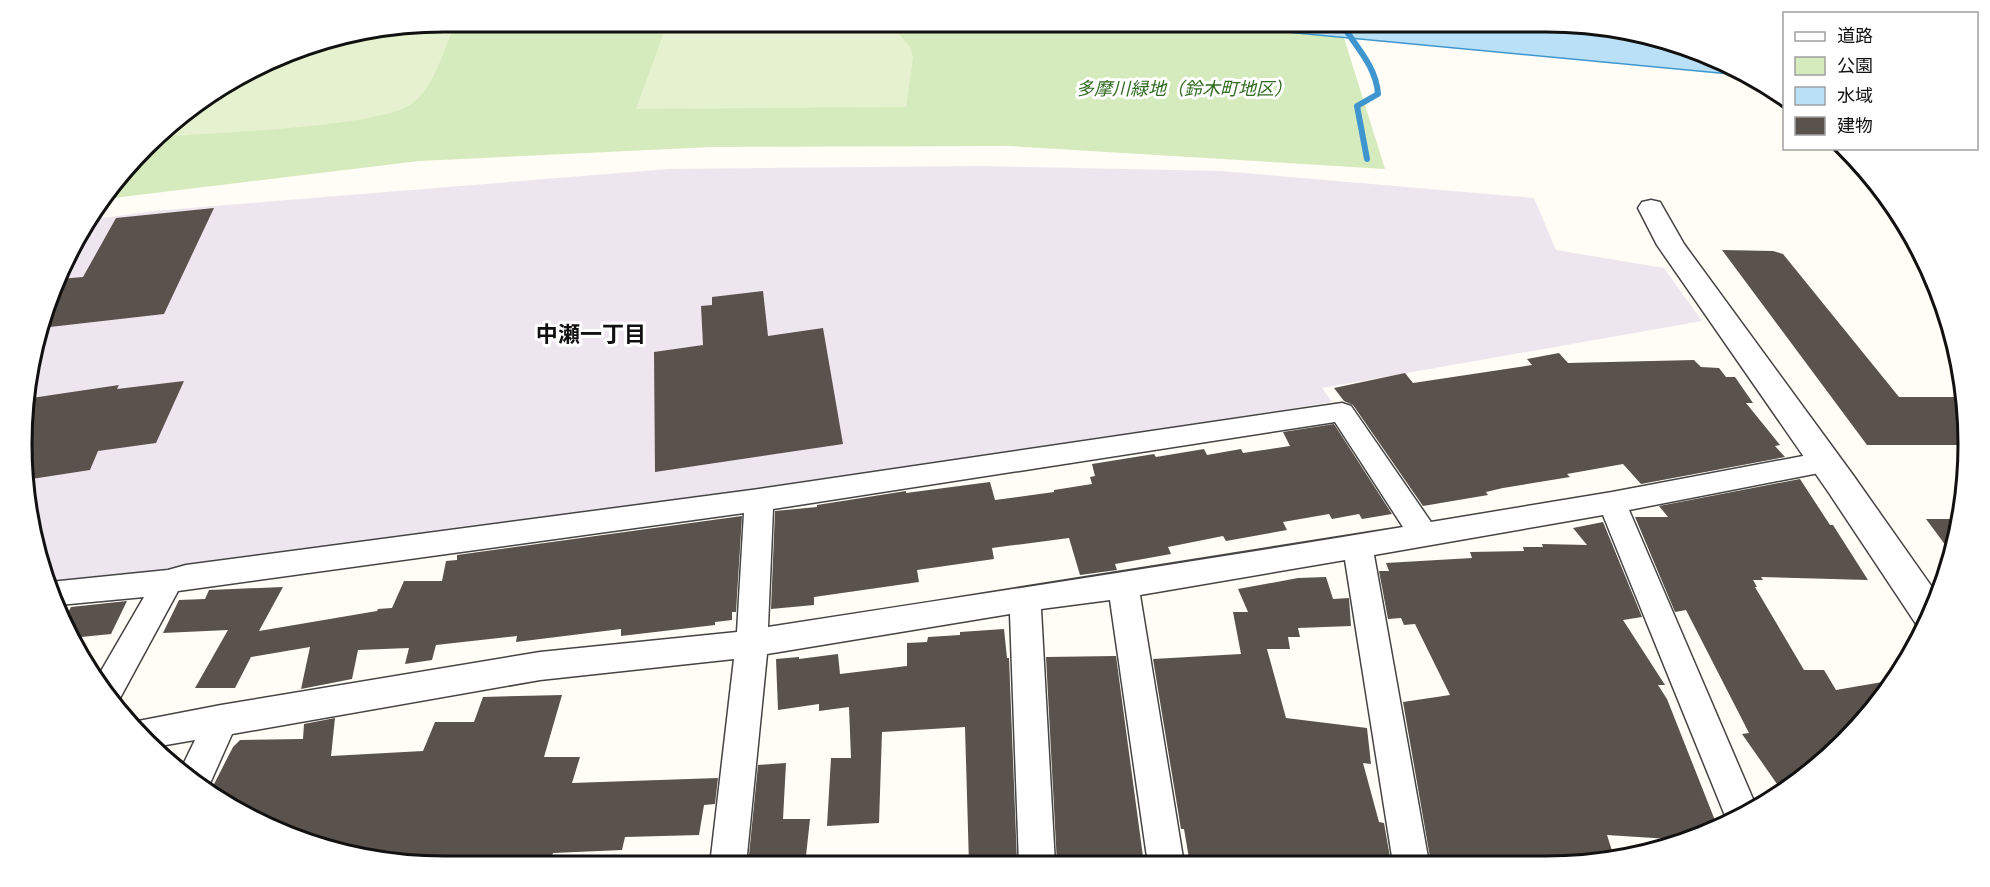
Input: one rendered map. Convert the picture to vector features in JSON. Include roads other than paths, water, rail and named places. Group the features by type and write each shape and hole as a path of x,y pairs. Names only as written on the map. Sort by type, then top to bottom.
{"street":[{"path":"1651,208 1671,245 1925,607"},
{"path":"60,592 168,582 186,577 759,500 1342,412 1425,535"},
{"path":"150,733 540,666 727,647 1025,599 1123,586 1612,503 1824,462"},
{"path":"729,856 752,642 759,500"},
{"path":"1612,503 1739,807"},
{"path":"1357,545 1410,856"},
{"path":"110,685 168,582"},
{"path":"1123,586 1165,856"},
{"path":"1025,599 1037,856"},
{"path":"197,773 221,720"}],"water":[{"path":"1286,32 1573,32 1627,39 1679,53 1729,74"}],"waterway":[{"path":"1348,32 1369,64 1378,94 1357,106 1367,159"}],"district":[{"name":"中瀬一丁目","path":"591,334"}],"park label":[{"name":"多摩川緑地（鈴木町地区）","path":"1184,89"}]}
